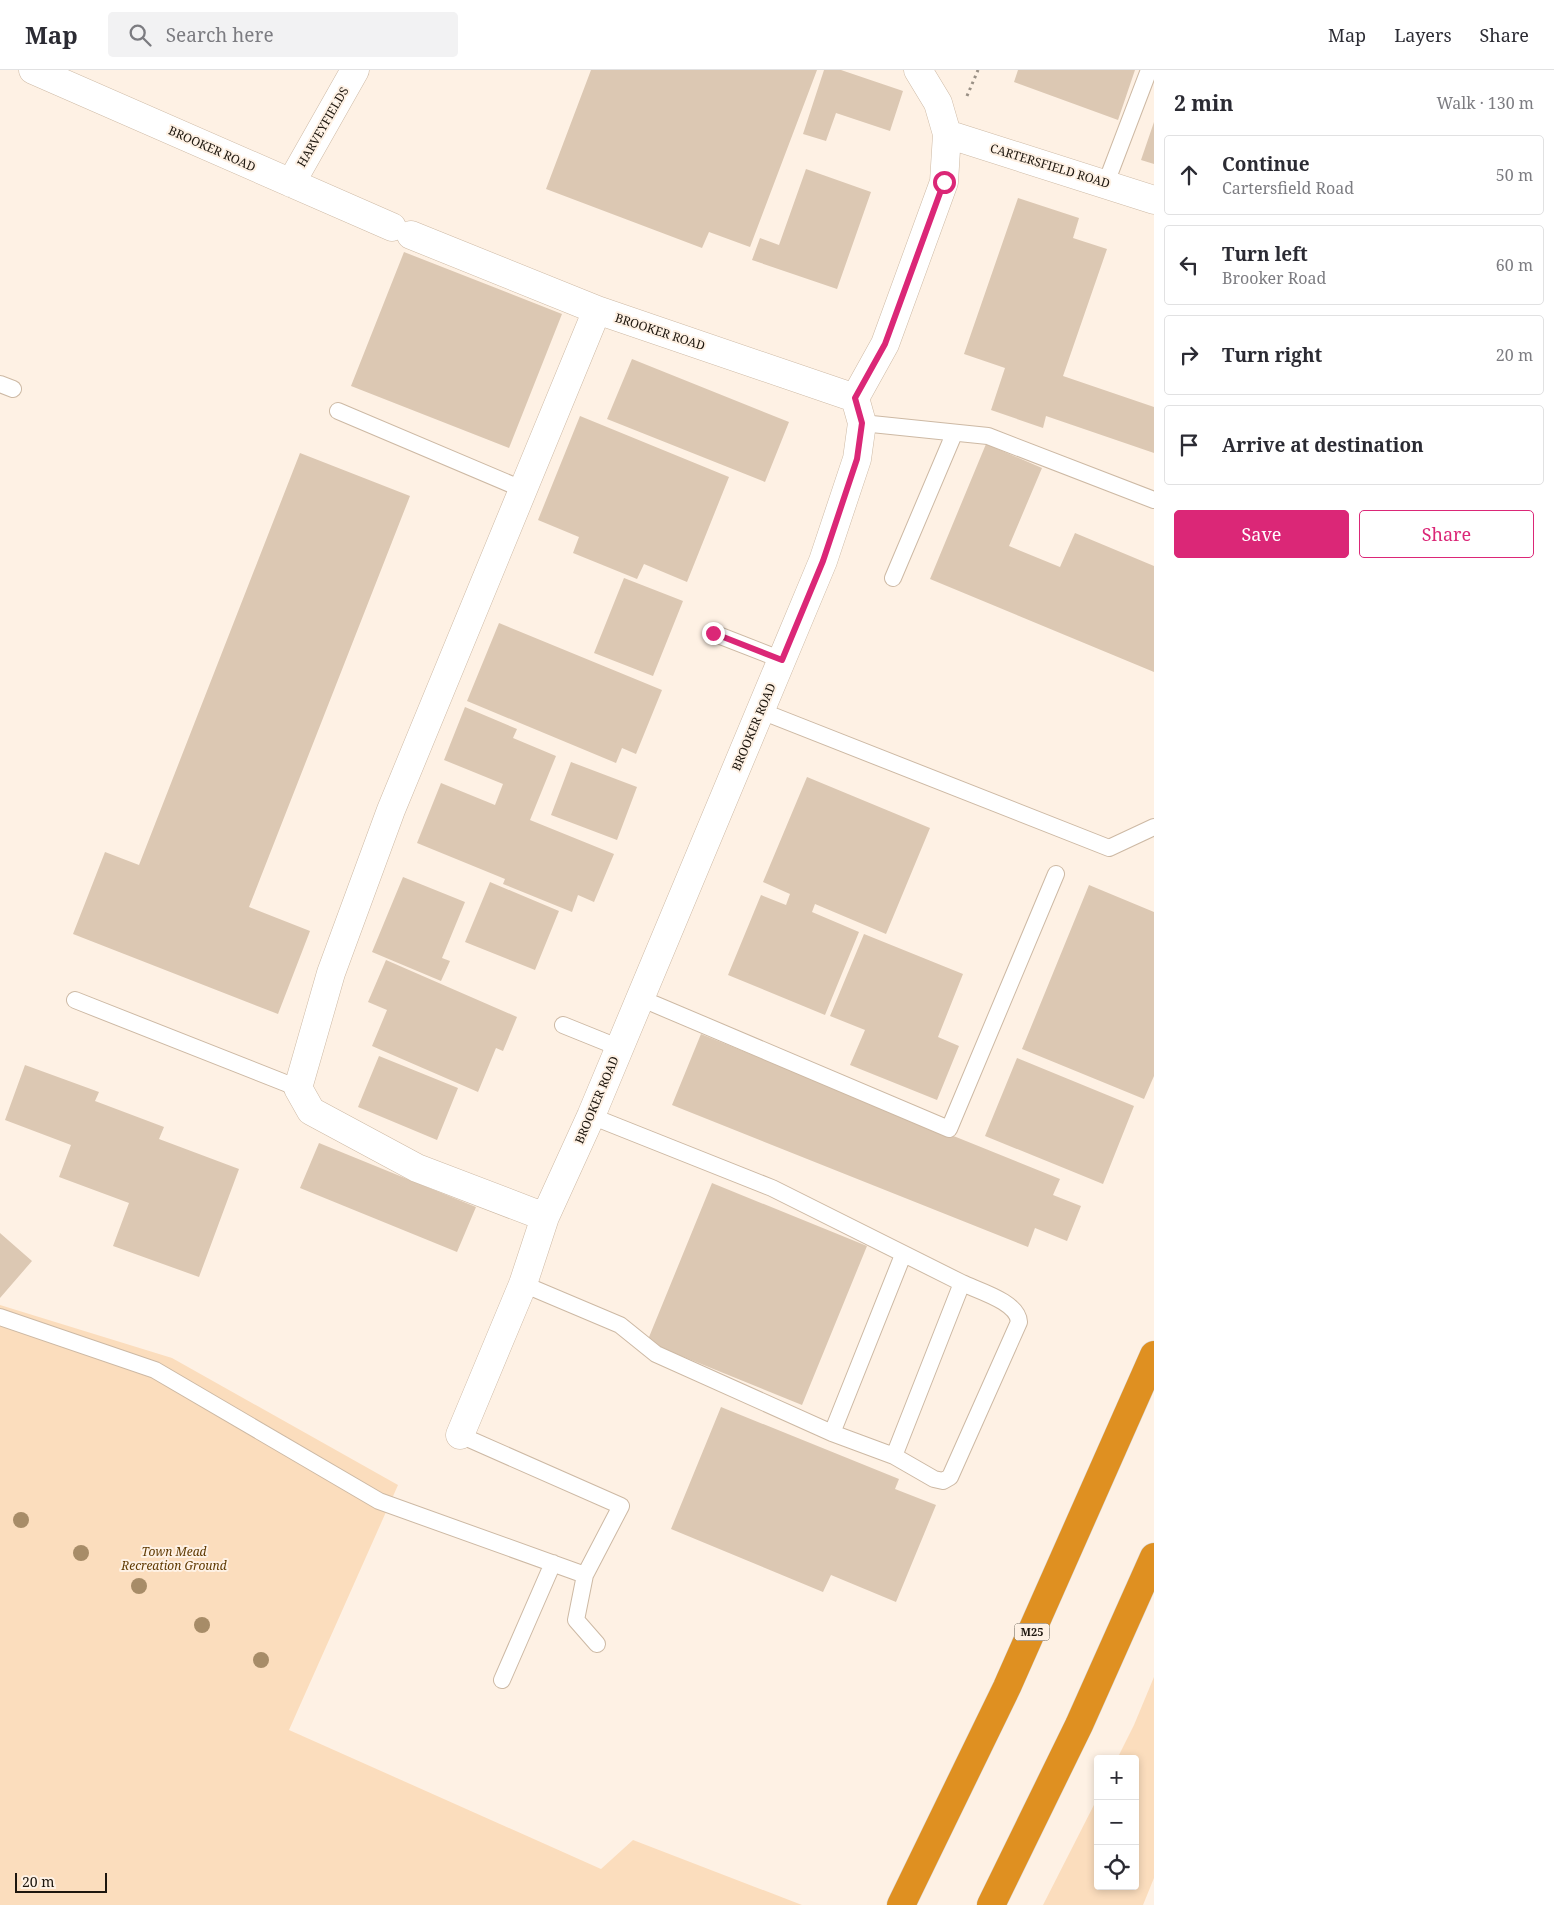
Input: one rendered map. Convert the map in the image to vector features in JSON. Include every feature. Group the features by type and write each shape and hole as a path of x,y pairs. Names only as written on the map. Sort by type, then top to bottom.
{"highway":[{"name":"M25","path":"901,1905 1007,1688 1154,1355"},
{"path":"991,1905 1079,1725 1154,1558"}],"street":[{"name":"BROOKER ROAD","path":"33,70 401,231 596,310 858,411 857,459 823,561 620,1048 545,1217 523,1284 460,1435"},
{"name":"HARVEYFIELDS","path":"291,183 355,70"},
{"path":"858,411 885,344 944,182 946,134 938,103 918,70"},
{"name":"CARTERSFIELD ROAD","path":"946,134 1106,183 1154,200"},
{"path":"545,1217 417,1168 311,1111 298,1088 331,973 387,819 522,489 577,361 596,310"}],"lane":[{"path":"1106,183 1148,70"},
{"path":"338,411 522,489"},
{"path":"858,411 954,434 988,436 1154,500"},
{"path":"893,578 954,434"},
{"path":"713,633 782,660"},
{"path":"761,711 1109,848 1154,827"},
{"path":"640,998 949,1129 1056,874"},
{"path":"75,1000 298,1088"},
{"path":"563,1025 620,1048"},
{"path":"523,1284 620,1325 656,1354 832,1433 894,1456 934,1479 943,1481 950,1476 1019,1322 1018,1314 1012,1306 903,1255 772,1188 591,1116"},
{"path":"832,1433 903,1255"},
{"path":"894,1456 962,1282"},
{"path":"0,1317 154,1370 379,1501 585,1575"},
{"path":"460,1435 621,1506 585,1575 576,1620 597,1644"},
{"path":"502,1680 553,1563"}],"green space":[{"name":"Town Mead Recreation Ground","path":"0,1305 172,1358 398,1485 289,1730 601,1869 633,1840 802,1905 0,1905"},
{"path":"1154,1677 1154,1878 1143,1905 1043,1905 1094,1805 1094,1890 1139,1890 1139,1755 1119,1755"}],"building":[{"path":"591,70 817,70 750,247 709,232 702,248 546,189"},
{"path":"824,70 841,70 903,91 890,131 836,113 826,141 803,134"},
{"path":"1018,70 1135,70 1118,120 1014,82"},
{"path":"1154,122 1154,164 1141,160"},
{"path":"806,169 871,192 837,289 752,260 760,238 779,245"},
{"path":"1018,198 1079,218 1073,238 1107,249 1063,376 1154,407 1154,453 1046,416 1043,428 991,410 1005,368 964,354"},
{"path":"404,252 562,314 509,448 351,386"},
{"path":"632,359 789,422 765,482 607,419"},
{"path":"580,416 729,477 687,582 644,564 637,579 573,553 579,537 538,520"},
{"path":"986,444 1042,468 1009,546 1060,567 1075,533 1154,566 1154,672 930,579"},
{"path":"300,453 410,496 249,907 310,931 278,1014 73,934 105,852 139,865"},
{"path":"624,578 683,601 653,676 594,653"},
{"path":"499,623 662,690 636,754 622,748 616,763 467,701"},
{"path":"465,707 517,729 513,738 556,756 530,820 614,854 594,902 578,895 572,912 503,884 505,879 417,843 441,783 495,805 503,784 444,760"},
{"path":"571,762 637,787 617,840 551,815"},
{"path":"807,777 930,828 886,934 815,904 812,912 859,932 825,1015 728,975 761,895 786,905 790,894 763,882"},
{"path":"403,877 465,902 442,958 450,961 441,981 372,952"},
{"path":"490,882 559,911 535,970 465,942"},
{"path":"1089,885 1154,912 1154,1076 1144,1099 1022,1049"},
{"path":"864,934 963,974 938,1037 959,1046 937,1100 850,1065 865,1030 830,1016"},
{"path":"386,960 517,1017 503,1051 496,1048 478,1092 372,1046 387,1010 368,1002"},
{"path":"701,1034 1060,1179 1053,1195 1081,1206 1067,1241 1035,1228 1028,1247 672,1105"},
{"path":"379,1056 458,1088 437,1140 358,1107"},
{"path":"1017,1058 1134,1106 1103,1184 985,1136"},
{"path":"25,1065 99,1092 95,1101 164,1127 159,1139 239,1169 199,1277 113,1246 129,1203 59,1177 71,1145 5,1120"},
{"path":"319,1143 476,1207 457,1252 300,1188"},
{"path":"712,1183 867,1246 802,1405 647,1342"},
{"path":"0,1233 32,1261 0,1298"},
{"path":"721,1407 899,1479 895,1489 936,1505 896,1602 831,1575 823,1592 671,1529"}],"route":[{"path":"713,633 782,660 823,561 857,459 862,423 855,398 868,378 885,344 944,182"}]}
